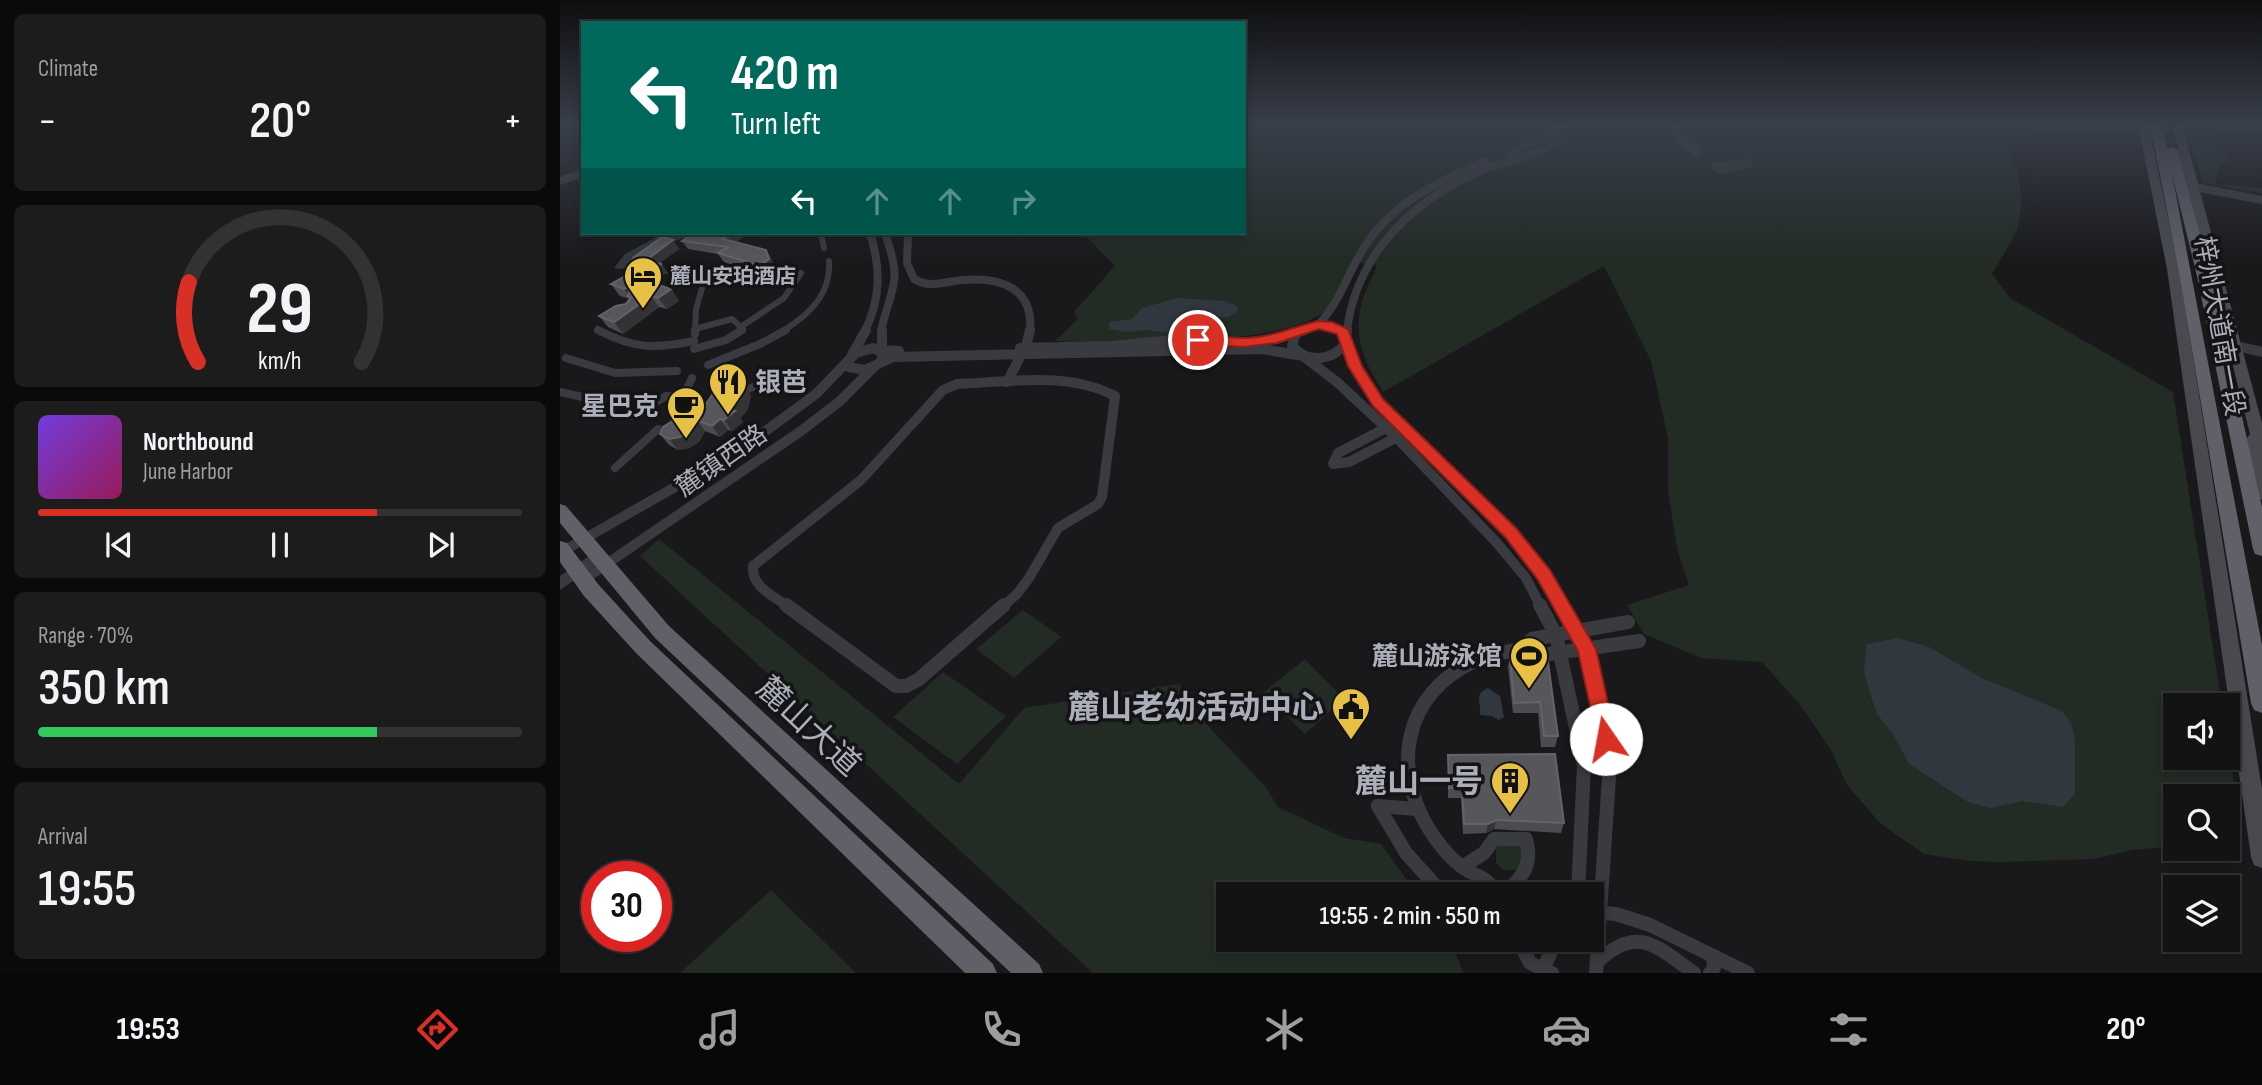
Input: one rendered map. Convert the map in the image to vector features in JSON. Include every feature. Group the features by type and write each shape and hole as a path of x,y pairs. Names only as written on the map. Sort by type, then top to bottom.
{"highway":[{"name":"梓州大道南一段","path":"2162,169 2171,199 2186,272 2262,703"},
{"name":"梓州大道南一段","path":"2178,169 2195,237 2262,550"},
{"name":"麓山大道","path":"560,511 573,578 984,973"},
{"name":"麓山大道","path":"568,546 602,561 662,632 1030,973"}],"main road":[{"path":"2156,169 2262,857"},
{"path":"2190,169 2262,451"},
{"path":"2195,237 2212,258"},
{"path":"2254,416 2256,520"}],"street":[{"path":"850,358 849,367 855,370 877,365 893,356 1243,346 1325,358 1343,350 1352,285 1364,247 1397,208 1416,193 1465,169"},
{"path":"1243,346 1277,339 1318,325 1396,227 1426,201 1486,169"},
{"path":"560,181 581,174"},
{"path":"2195,187 2262,200"},
{"path":"821,235 824,248"},
{"path":"568,546 700,475 745,447 807,402 836,376 850,358 878,299 880,264 871,235"},
{"path":"877,365 885,356 879,341 893,300 896,278 885,235"},
{"path":"908,235 905,256 911,276 917,281 933,284 972,279 991,281 1021,292 1029,301 1030,334 1007,383"},
{"path":"708,365 765,341 796,323 814,307 824,293 830,280 829,261"},
{"path":"598,330 623,344 639,348 694,345 737,335 742,327 782,301 797,283 801,273"},
{"path":"693,362 696,309 706,274"},
{"path":"695,329 732,320 742,327"},
{"path":"1318,325 1336,328 1346,340 1363,381 1378,402 1511,533 1544,575 1578,631 1587,649 1611,762 1600,882"},
{"path":"1296,333 1292,346 1338,382 1396,437 1496,542 1526,578 1556,635 1584,765 1579,882"},
{"path":"2236,346 2262,352"},
{"path":"850,358 867,349 1021,352"},
{"path":"566,358 615,373 677,372"},
{"name":"麓镇西路","path":"602,561 798,434 834,407 877,365"},
{"path":"560,392 613,404 611,416 632,416 666,396 682,398 692,378"},
{"path":"1069,381 1094,386 1115,396 1102,498 1098,504 1058,528 1017,594 918,680 896,686 756,583 752,576 754,566 861,480 943,390 957,384 1007,383 1069,381"},
{"path":"732,395 767,382"},
{"path":"1386,428 1409,431 1349,462 1333,464 1338,453 1386,428"},
{"path":"615,468 658,429"},
{"path":"573,578 602,561"},
{"path":"1489,882 1485,877 1462,867 1436,838 1416,809 1406,777 1406,752 1420,709 1434,691 1474,661 1524,648 1532,639 1628,622"},
{"path":"1524,648 1542,655 1639,641"},
{"path":"1416,809 1378,806 1395,838 1419,873 1429,882"},
{"path":"1462,867 1484,853 1493,839 1526,839 1531,852 1527,869 1515,882"},
{"path":"1604,914 1616,914 1748,973"},
{"path":"1596,967 1618,944 1635,941 1665,951 1694,973"},
{"path":"1525,952 1530,962 1546,972 1553,952"},
{"path":"1710,973 1714,968 1713,956"}],"shaded area":[{"path":"1246,169 2017,169 2021,198 2018,226 1992,274 2010,298 2173,392 2220,693 2163,693 2163,770 2232,770 2234,784 2163,784 2163,847 2132,850 2094,859 2001,862 1970,861 1924,854 1880,823 1847,785 1831,750 1801,706 1762,662 1701,658 1644,634 1627,605 1689,585 1677,549 1668,488 1668,438 1651,361 1604,266 1383,392 1365,357 1359,334 1360,309 1377,265 1352,262 1331,305 1312,319 1282,329 1244,336 1158,342 1055,341 1078,319 1074,312 1115,266 1085,235 1246,235"},
{"path":"2199,169 2219,169 2215,184 2262,188 2262,193 2203,183"},
{"path":"660,235 692,235 665,245 628,268 614,268 625,254"},
{"path":"1177,298 1225,301 1237,306 1237,312 1228,317 1212,317 1186,330 1169,333 1109,329 1109,322 1132,319 1142,308"},
{"path":"659,539 959,784 1024,708 1179,684 1210,728 1265,786 1278,807 1344,838 1381,844 1408,882 1216,882 1216,952 1455,952 1463,973 1093,973 640,556"},
{"path":"1023,610 1061,637 1014,678 976,649"},
{"path":"1898,638 1929,647 1982,678 2062,711 2071,723 2075,740 2075,794 2063,807 2023,801 1990,808 1968,802 1909,764 1893,734 1877,714 1864,671 1867,644"},
{"path":"1305,659 1344,699 1305,734 1263,693"},
{"path":"943,672 1006,716 957,764 893,717"},
{"path":"1488,688 1500,696 1504,717 1499,720 1480,715 1479,696"},
{"path":"1504,840 1523,847 1520,870 1504,870 1496,863 1496,847"},
{"path":"771,890 856,973 680,973"}],"building":[{"path":"690,235 729,235 723,239 766,250 769,259 760,266 718,253 728,247 682,241"},
{"path":"662,237 673,240 645,261 662,264 629,275 627,267 638,262 633,258"},
{"path":"627,275 671,289 658,298 651,296 614,322 599,316 616,306 626,304 631,297 628,296 631,285 624,289 611,284"},
{"path":"743,384 740,398 731,410 735,411 724,420 720,419 712,426 697,420 690,431 680,437 669,439 660,434 663,427 673,421 691,418 703,409 712,395"},
{"name":"麓山游泳馆","path":"1547,655 1558,736 1544,736 1540,702 1514,703 1510,656"},
{"name":"麓山一号","path":"1555,754 1564,823 1496,820 1488,824 1464,824 1462,788 1449,788 1448,755"}],"place":[{"name":"麓山安珀酒店","path":"643,310"},
{"name":"银芭","path":"728,416"},
{"name":"星巴克","path":"686,440"},
{"name":"麓山游泳馆","path":"1529,690"},
{"name":"麓山老幼活动中心","path":"1351,741"},
{"name":"麓山一号","path":"1510,815"}],"route":[{"path":"1198,340 1244,343 1277,339 1318,325 1328,325 1343,332 1355,366 1378,402 1511,533 1544,575 1587,649 1606,739"}]}
